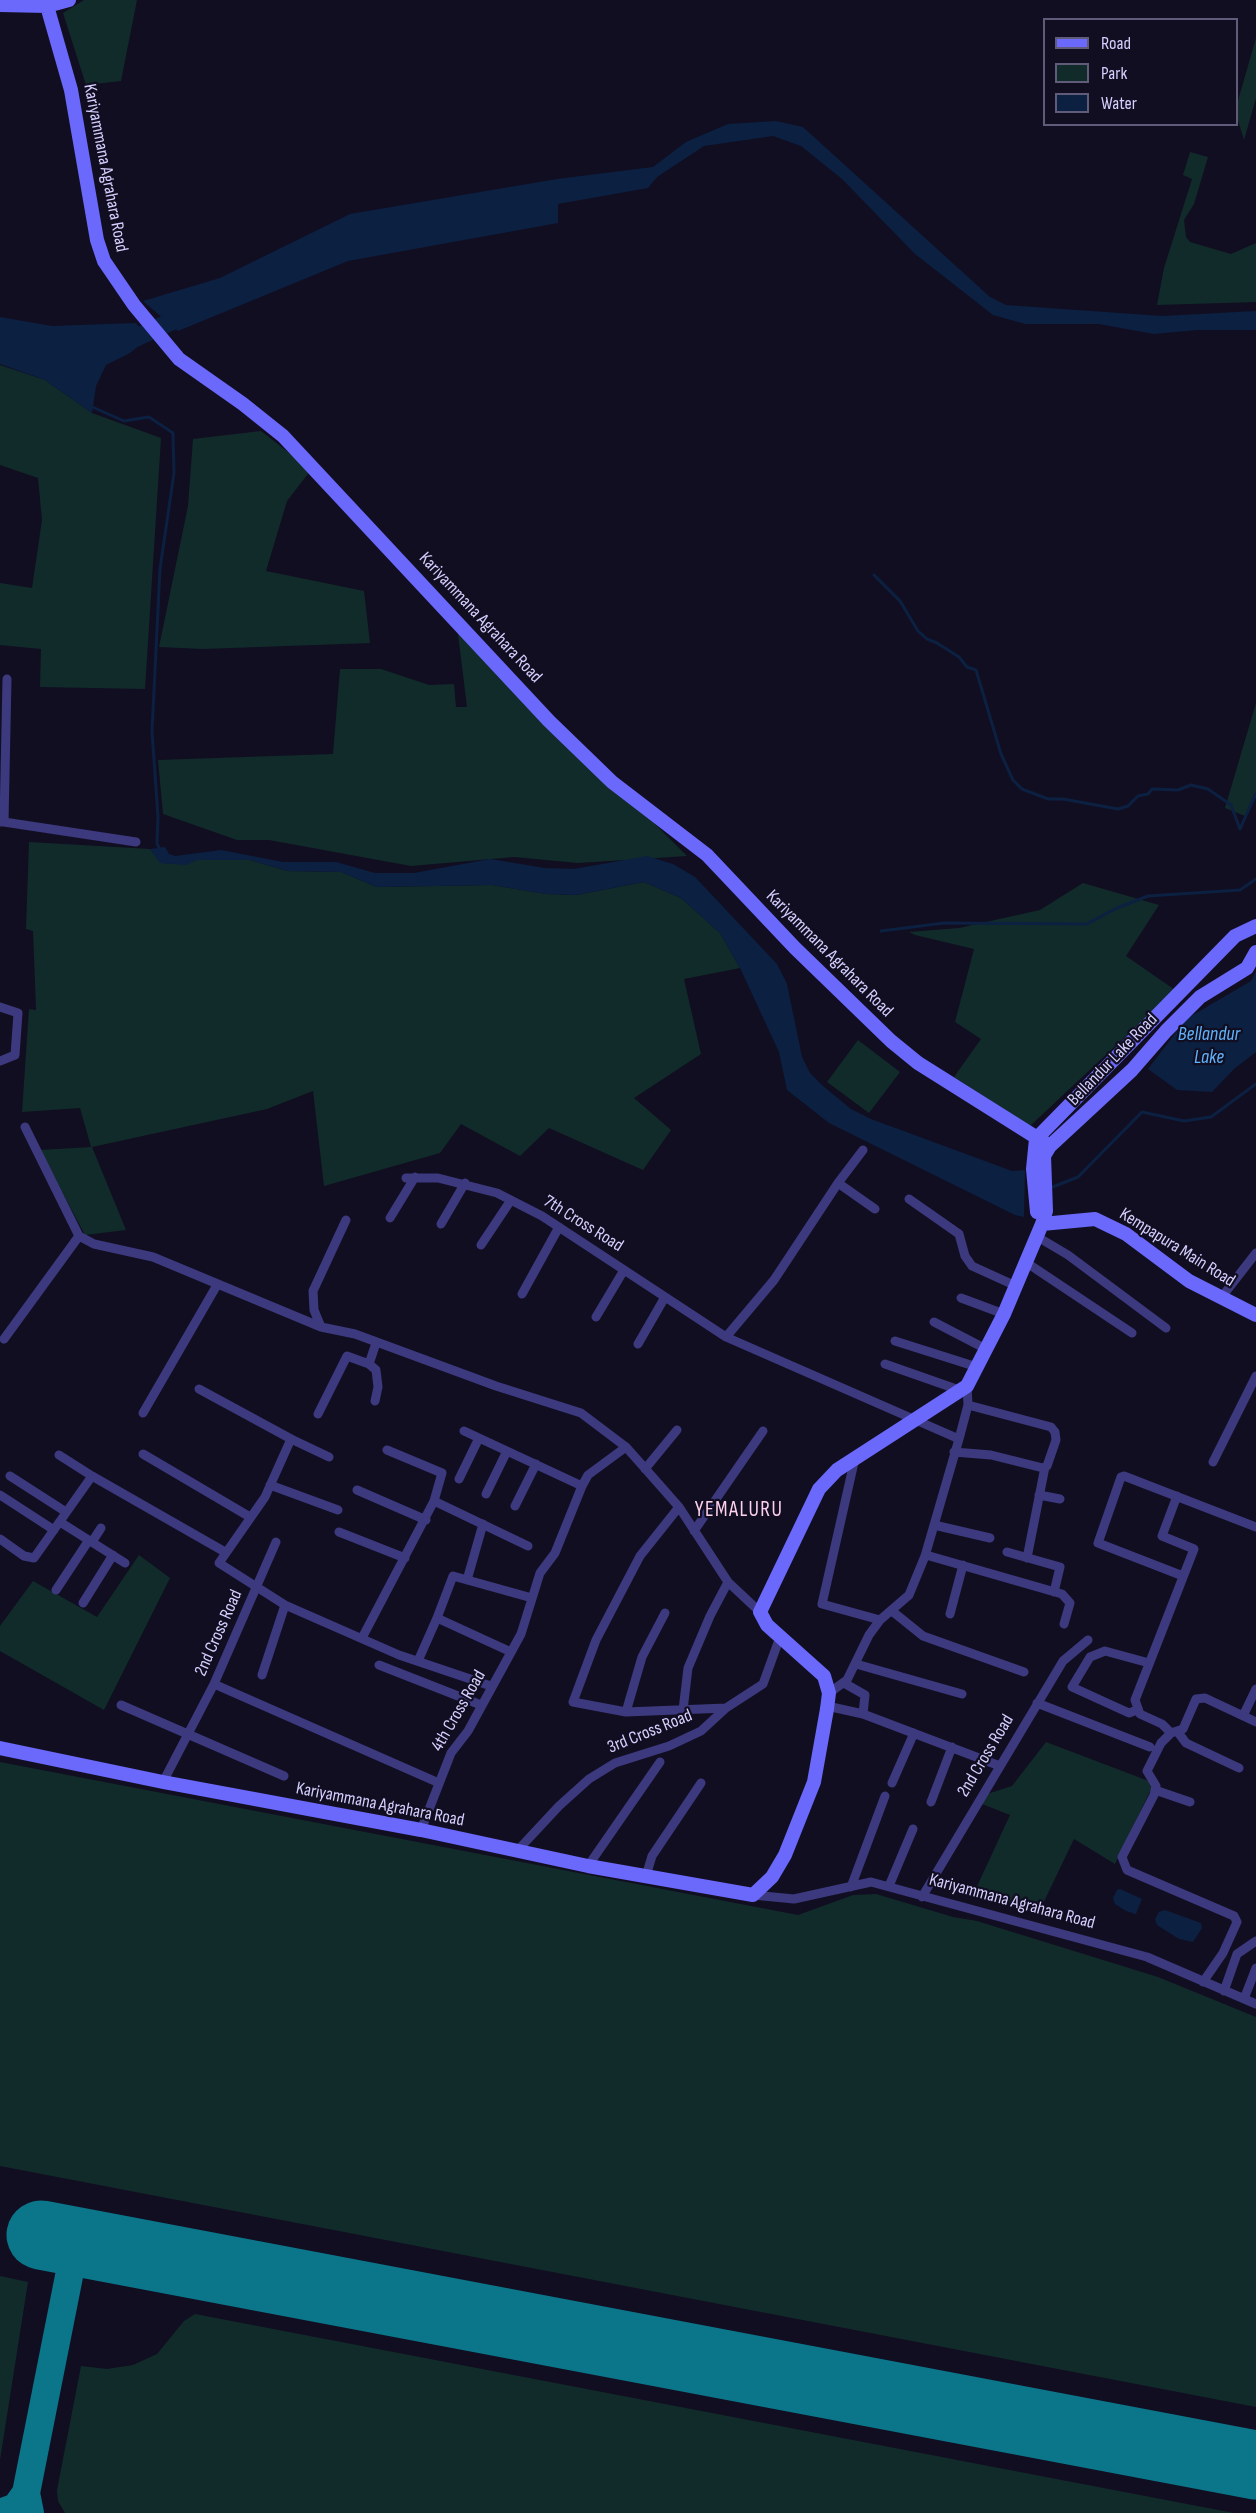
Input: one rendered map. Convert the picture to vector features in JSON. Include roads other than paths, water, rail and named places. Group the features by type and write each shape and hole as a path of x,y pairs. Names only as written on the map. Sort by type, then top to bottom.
{"street":[{"path":"0,5 47,6 69,0"},
{"name":"Kariyammana Agrahara Road","path":"47,6 71,90 97,240 104,261 134,305 179,358 283,435 549,721 612,782 707,855 795,948 891,1041 918,1062 1036,1139"},
{"path":"7,679 2,822 136,842"},
{"name":"Bellandur Lake Road","path":"1036,1139 1235,936 1256,926"},
{"name":"Bellandur Lake Road","path":"1042,1152 1132,1070 1166,1030 1200,998 1247,968 1256,952"},
{"path":"0,1006 18,1013 15,1055 0,1061"},
{"path":"25,1127 79,1236 94,1244 153,1257 321,1327 355,1334 581,1413 626,1448 679,1507 729,1582 759,1612 767,1625 824,1676 828,1699 814,1782 785,1855 772,1877 753,1894"},
{"path":"759,1612 819,1489 837,1470 965,1388 1004,1314 1041,1220 1042,1152 1036,1139"},
{"path":"726,1337 774,1280 838,1183 863,1150"},
{"name":"7th Cross Road","path":"390,1218 410,1177 438,1178 465,1183 511,1200 559,1227 726,1337 959,1439"},
{"path":"441,1224 465,1183"},
{"path":"838,1183 875,1209"},
{"path":"909,1198 959,1234 965,1256 972,1266 1016,1286"},
{"path":"481,1245 511,1200"},
{"name":"Kempapura Main Road","path":"1041,1220 1095,1219 1126,1234 1188,1281 1256,1315"},
{"path":"321,1327 314,1310 313,1291 346,1220"},
{"path":"1041,1220 1068,1254 1166,1328"},
{"path":"522,1294 559,1227"},
{"path":"1,1340 79,1236"},
{"path":"1221,1298 1256,1253"},
{"path":"1026,1263 1132,1333"},
{"path":"596,1317 624,1270"},
{"path":"143,1413 217,1285"},
{"path":"638,1344 665,1297"},
{"path":"961,1298 1004,1314"},
{"path":"934,1322 987,1348"},
{"path":"895,1341 977,1367"},
{"path":"369,1364 376,1343"},
{"path":"318,1414 347,1356 369,1364 376,1370 378,1387 375,1401"},
{"path":"885,1364 965,1388"},
{"path":"1213,1462 1256,1376"},
{"path":"828,1699 844,1683 856,1664 869,1635 880,1620 909,1594 926,1555 959,1439 968,1405 965,1388"},
{"path":"199,1389 329,1457"},
{"path":"968,1405 1051,1427 1055,1432 1056,1440 1045,1467 1027,1557"},
{"path":"645,1469 677,1430"},
{"path":"464,1431 582,1486"},
{"path":"694,1531 764,1431"},
{"path":"459,1479 479,1438"},
{"path":"293,1440 291,1439 270,1485 219,1563 256,1589 285,1605 418,1661 491,1686"},
{"name":"4th Cross Road","path":"421,1830 451,1753 468,1731 521,1634 540,1573 555,1553 582,1486 588,1475 626,1448"},
{"path":"362,1638 426,1520 442,1473 387,1450"},
{"path":"486,1494 507,1451"},
{"path":"954,1452 991,1455 1045,1467"},
{"path":"143,1454 250,1516"},
{"path":"59,1455 225,1552"},
{"path":"855,1458 822,1604 880,1620"},
{"path":"515,1506 536,1464"},
{"path":"10,1476 66,1512"},
{"path":"0,1539 24,1556 34,1558 92,1476"},
{"path":"1183,1576 1100,1545 1097,1538 1121,1477 1124,1476 1256,1527"},
{"path":"270,1485 338,1510"},
{"path":"357,1490 426,1520"},
{"path":"0,1495 90,1541 125,1563"},
{"path":"1039,1495 1060,1499"},
{"path":"1177,1496 1162,1536 1194,1549 1135,1700 1137,1710 1174,1732 1186,1743 1239,1768"},
{"path":"434,1501 528,1546"},
{"path":"679,1507 640,1556 596,1640 573,1702 626,1712 726,1708"},
{"path":"467,1580 483,1524"},
{"path":"934,1525 990,1538"},
{"path":"56,1590 101,1528"},
{"path":"339,1532 405,1558"},
{"name":"2nd Cross Road","path":"163,1782 214,1684 276,1542"},
{"path":"1007,1552 1060,1567 1054,1592"},
{"path":"83,1603 113,1555"},
{"path":"926,1555 984,1570 1067,1598 1070,1603 1064,1624"},
{"path":"950,1614 963,1565"},
{"path":"418,1661 453,1576 532,1598"},
{"path":"683,1710 688,1668 729,1582"},
{"path":"262,1675 285,1605"},
{"path":"892,1611 923,1636 1024,1672"},
{"path":"626,1712 642,1657 665,1613"},
{"path":"437,1618 511,1652"},
{"name":"3rd Cross Road","path":"518,1850 559,1806 589,1779 615,1763 669,1746 701,1731 726,1708 763,1684 780,1637"},
{"name":"2nd Cross Road","path":"922,1897 1063,1661 1088,1640"},
{"path":"1137,1710 1129,1713 1072,1687 1090,1657 1105,1651 1149,1663"},
{"path":"856,1664 962,1694"},
{"path":"379,1665 481,1706"},
{"path":"844,1683 865,1695 863,1714"},
{"path":"214,1684 439,1783"},
{"path":"1243,1716 1256,1689"},
{"path":"1203,1982 1237,1922 1234,1916 1127,1870 1123,1865 1122,1857 1155,1790 1156,1786 1147,1771 1161,1743 1174,1732 1183,1729 1196,1700 1205,1698 1256,1722"},
{"path":"828,1699 1000,1766"},
{"path":"1037,1703 1150,1747"},
{"path":"121,1705 284,1776"},
{"path":"892,1782 914,1733"},
{"path":"931,1802 952,1747"},
{"name":"Kariyammana Agrahara Road","path":"0,1748 163,1782 421,1830 588,1866 753,1894 794,1899 871,1882 1147,1957 1256,2004"},
{"path":"588,1866 660,1762"},
{"path":"646,1876 652,1856 701,1783"},
{"path":"1155,1790 1190,1802"},
{"path":"851,1887 885,1796"},
{"path":"889,1886 913,1829"},
{"path":"1224,1991 1236,1954 1256,1941"},
{"path":"1226,1944 1236,1954"},
{"path":"1244,1999 1256,1968"}],"water":[{"path":"776,121 803,127 990,297 1006,305 1162,316 1256,311 1256,330 1197,330 1154,334 1099,324 1025,324 993,315 915,254 842,179 801,146 773,136 704,146 657,177 648,188 558,204 558,223 348,261 178,331 143,301 220,278 350,214 557,179 653,167 686,142 728,124"},
{"path":"0,317 52,326 136,323 147,339 130,353 106,365 96,386 92,413 45,380 0,364"},
{"path":"165,847 169,854 175,856 221,850 283,862 336,862 375,873 414,873 490,859 545,868 574,869 647,856 673,864 695,877 777,964 787,984 802,1057 810,1073 851,1109 871,1119 1012,1171 1025,1170 1024,1217 1015,1215 829,1123 787,1090 779,1052 740,968 720,933 681,898 644,882 576,895 546,894 492,885 377,887 341,872 288,871 250,860 197,860 186,865 160,863 150,849"},
{"name":"Bellandur Lake","path":"1256,971 1256,1052 1234,1069 1212,1092 1177,1090 1148,1069 1186,1019 1251,981"},
{"path":"1120,1889 1142,1899 1136,1914 1115,1904 1113,1898"},
{"path":"1165,1910 1201,1923 1202,1928 1193,1942 1179,1939 1157,1925 1155,1919 1159,1912"}],"waterway":[{"path":"122,344 190,313"},
{"path":"90,406 124,421 149,417 173,433 174,473 160,569 152,731 158,817 157,844 161,851"},
{"path":"874,575 900,601 918,631 927,639 959,657 967,667 976,670 1001,754 1013,780 1022,789 1048,799 1063,799 1118,809 1128,806 1138,796 1148,794 1152,789 1178,790 1191,785 1208,789 1231,805 1240,829"},
{"path":"1240,829 1256,793"},
{"path":"881,931 944,923 1087,924 1117,908 1148,896 1240,890 1256,879"},
{"path":"1050,1188 1078,1177 1142,1112 1184,1121 1211,1117 1256,1084"}],"district":[{"name":"YEMALURU","path":"739,1511"}]}
